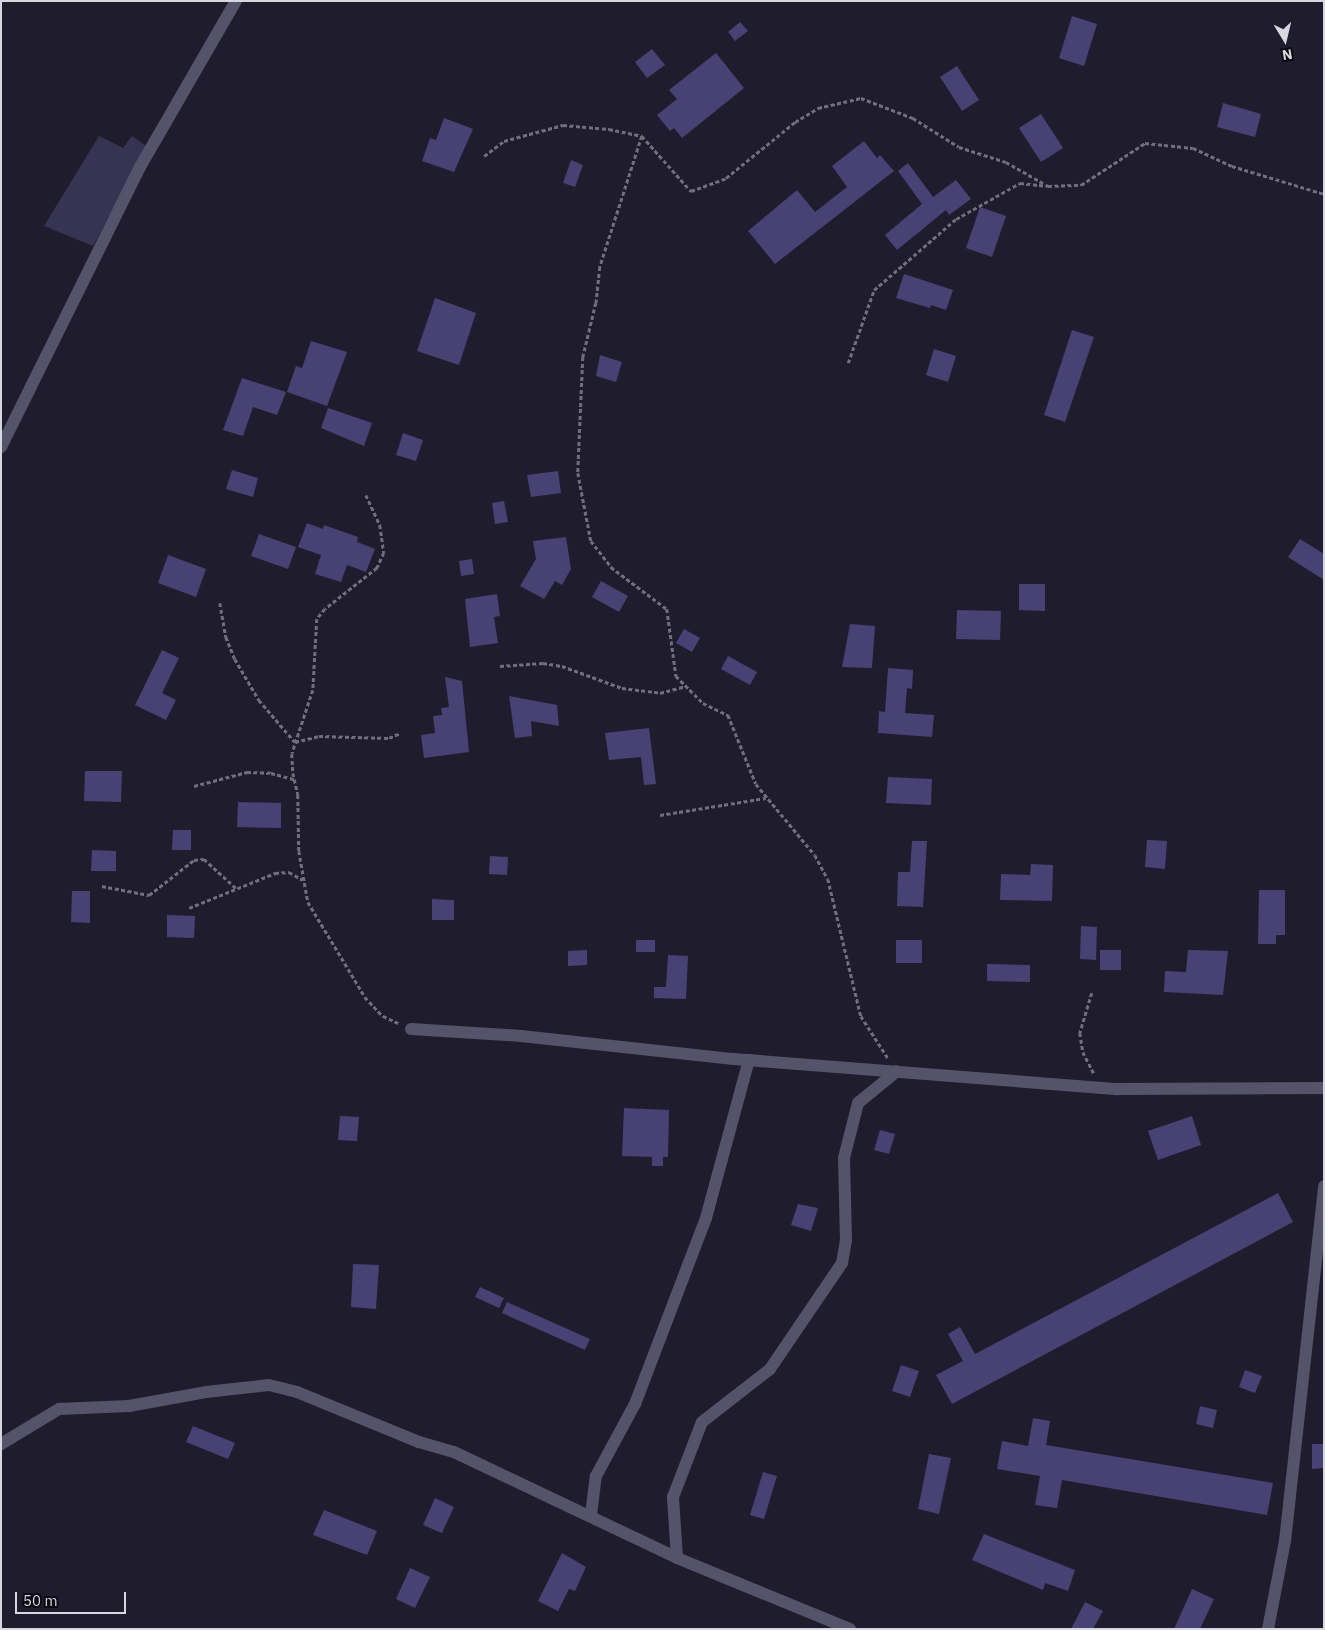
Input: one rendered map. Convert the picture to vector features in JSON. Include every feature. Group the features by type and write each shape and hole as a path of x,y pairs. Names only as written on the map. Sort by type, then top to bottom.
{"street":[{"path":"1,447 140,167 236,1"},
{"path":"411,1029 522,1036 749,1060 1103,1088 1324,1088"},
{"path":"591,1515 596,1476 635,1404 706,1218 749,1060"},
{"path":"677,1558 673,1497 702,1422 770,1369 842,1263 846,1240 844,1158 858,1103 897,1071"},
{"path":"1268,1629 1285,1541 1324,1186"},
{"path":"1,1444 59,1409 129,1406 206,1392 270,1385 298,1392 419,1442 454,1452 591,1515 677,1558 850,1629"}],"path":[{"path":"484,156 504,142 563,125 609,129 642,136 691,191 726,178 795,122 818,108 860,98 913,118 959,147 1006,162 1048,186"},
{"path":"642,136 600,267 596,303 587,327 580,398 578,473 591,541 611,566 667,609 676,676 703,703 728,715 756,784 815,855 828,879 861,1016 897,1071"},
{"path":"848,363 874,290 956,219 1020,183 1048,186 1082,185 1145,143 1193,148 1232,166 1324,194"},
{"path":"366,495 380,525 384,553 377,568 324,609 317,619 313,690 292,754 294,779 303,880 308,902 365,997 383,1016 411,1029"},
{"path":"220,603 226,638 235,659 258,700 296,742"},
{"path":"500,666 543,663 562,666 622,688 660,692 686,686"},
{"path":"296,742 319,736 389,738 400,733"},
{"path":"194,786 247,772 271,773 294,779"},
{"path":"660,815 766,798"},
{"path":"102,886 149,895 194,860 204,859 236,888"},
{"path":"189,908 275,873 289,872 303,880"},
{"path":"1092,993 1080,1033 1083,1052 1103,1088"}],"shaded area":[{"path":"99,136 123,148 132,136 146,146 93,246 44,226"}],"building":[{"path":"1072,16 1097,24 1084,66 1059,58"},
{"path":"740,22 748,31 735,41 728,32"},
{"path":"652,49 665,65 647,78 635,62"},
{"path":"716,53 744,88 682,138 674,128 670,131 657,115 677,99 669,90"},
{"path":"957,66 979,100 962,111 940,77"},
{"path":"1223,103 1261,114 1255,137 1217,127"},
{"path":"1041,114 1063,148 1041,162 1019,128"},
{"path":"444,118 473,129 454,172 422,161 430,138 436,140"},
{"path":"864,141 877,158 880,155 894,171 775,264 748,231 797,190 815,212 847,187 832,166"},
{"path":"571,160 583,165 575,187 563,183"},
{"path":"908,163 933,197 956,180 971,199 949,215 946,210 897,250 885,235 922,204 898,171"},
{"path":"980,207 1006,216 992,257 966,248"},
{"path":"904,274 953,290 946,310 931,305 930,308 896,298"},
{"path":"435,298 476,313 459,365 417,351"},
{"path":"1072,330 1094,337 1065,422 1044,415"},
{"path":"311,341 347,352 327,406 287,392 296,366 302,368"},
{"path":"934,349 956,356 948,382 926,375"},
{"path":"600,355 622,362 616,382 596,376"},
{"path":"242,378 286,392 277,415 253,407 243,436 223,430"},
{"path":"328,408 372,423 364,446 321,428"},
{"path":"403,433 423,440 416,461 396,455"},
{"path":"232,470 258,478 253,497 226,489"},
{"path":"558,471 561,493 531,497 527,475"},
{"path":"504,501 508,522 495,524 492,503"},
{"path":"307,523 323,529 324,525 358,537 357,542 375,549 366,572 347,565 341,582 315,574 321,555 298,547"},
{"path":"259,534 296,547 288,569 251,556"},
{"path":"566,537 571,569 562,585 555,581 544,599 520,586 536,559 533,541"},
{"path":"1300,539 1324,554 1324,580 1288,557"},
{"path":"168,555 206,569 196,597 158,583"},
{"path":"472,559 474,574 461,576 459,561"},
{"path":"601,581 628,596 619,612 592,597"},
{"path":"1019,584 1045,584 1045,611 1019,610"},
{"path":"497,594 500,616 494,617 498,643 470,647 465,599"},
{"path":"957,610 1001,611 1000,640 956,639"},
{"path":"850,624 875,626 872,668 842,667"},
{"path":"684,629 700,638 692,652 676,643"},
{"path":"162,650 179,658 162,693 176,700 166,720 135,705"},
{"path":"728,656 757,672 750,685 721,669"},
{"path":"888,668 913,670 912,689 907,688 905,713 934,715 932,737 878,733 879,711 885,712"},
{"path":"445,677 462,681 469,752 424,758 421,735 435,733 433,716 442,715 441,708 449,707"},
{"path":"509,696 557,705 559,726 531,721 532,736 515,738"},
{"path":"649,728 656,784 644,785 641,757 609,760 605,733"},
{"path":"85,771 122,771 121,802 84,801"},
{"path":"888,777 932,779 931,805 886,803"},
{"path":"238,802 281,803 281,828 237,827"},
{"path":"173,830 191,830 191,850 172,850"},
{"path":"1147,840 1167,841 1165,869 1145,867"},
{"path":"912,841 927,841 923,907 897,906 898,872 910,872"},
{"path":"92,850 116,851 116,871 91,871"},
{"path":"490,856 508,857 507,875 489,874"},
{"path":"1031,864 1053,865 1052,901 1000,900 1001,874 1030,875"},
{"path":"1259,890 1285,890 1285,935 1276,935 1276,944 1258,944"},
{"path":"72,891 90,891 90,923 71,922"},
{"path":"432,899 454,900 454,920 432,920"},
{"path":"167,915 195,916 194,938 167,937"},
{"path":"1081,926 1097,927 1096,960 1080,959"},
{"path":"636,940 655,940 655,952 636,952"},
{"path":"896,940 922,940 922,963 896,963"},
{"path":"587,950 587,965 568,966 568,951"},
{"path":"1100,950 1121,950 1121,970 1100,970"},
{"path":"1188,950 1228,951 1223,995 1164,992 1165,971 1186,972"},
{"path":"668,955 688,956 686,999 654,998 654,987 666,987"},
{"path":"987,964 1030,965 1030,982 987,981"},
{"path":"624,1108 669,1110 668,1157 663,1157 663,1166 652,1166 652,1157 622,1156"},
{"path":"340,1116 359,1117 357,1141 338,1140"},
{"path":"1192,1116 1201,1145 1158,1160 1148,1131"},
{"path":"880,1130 895,1134 889,1154 874,1150"},
{"path":"1278,1193 1293,1222 952,1404 936,1375 963,1361 948,1334 960,1327 975,1354"},
{"path":"798,1204 818,1208 811,1231 791,1225"},
{"path":"353,1264 379,1265 376,1309 351,1307"},
{"path":"480,1287 504,1298 499,1308 475,1297"},
{"path":"507,1302 590,1339 585,1350 502,1313"},
{"path":"901,1365 919,1371 910,1397 892,1391"},
{"path":"1245,1370 1262,1376 1255,1393 1239,1387"},
{"path":"1200,1406 1217,1410 1213,1428 1196,1424"},
{"path":"1033,1418 1050,1421 1046,1445 1273,1483 1267,1515 1062,1480 1057,1508 1035,1505 1040,1476 997,1469 1002,1441 1028,1446"},
{"path":"193,1426 235,1443 228,1459 186,1442"},
{"path":"1312,1444 1324,1444 1324,1468 1312,1469"},
{"path":"929,1454 951,1458 939,1514 918,1509"},
{"path":"763,1472 777,1476 764,1519 750,1515"},
{"path":"435,1498 454,1507 442,1533 423,1525"},
{"path":"324,1510 377,1531 367,1555 313,1535"},
{"path":"984,1534 1075,1570 1068,1591 1045,1583 1043,1590 972,1560"},
{"path":"562,1553 586,1567 575,1591 569,1589 558,1611 538,1601"},
{"path":"410,1568 430,1577 415,1608 396,1599"},
{"path":"1192,1589 1214,1599 1200,1629 1174,1629"},
{"path":"1085,1602 1103,1611 1093,1629 1071,1629"}]}
